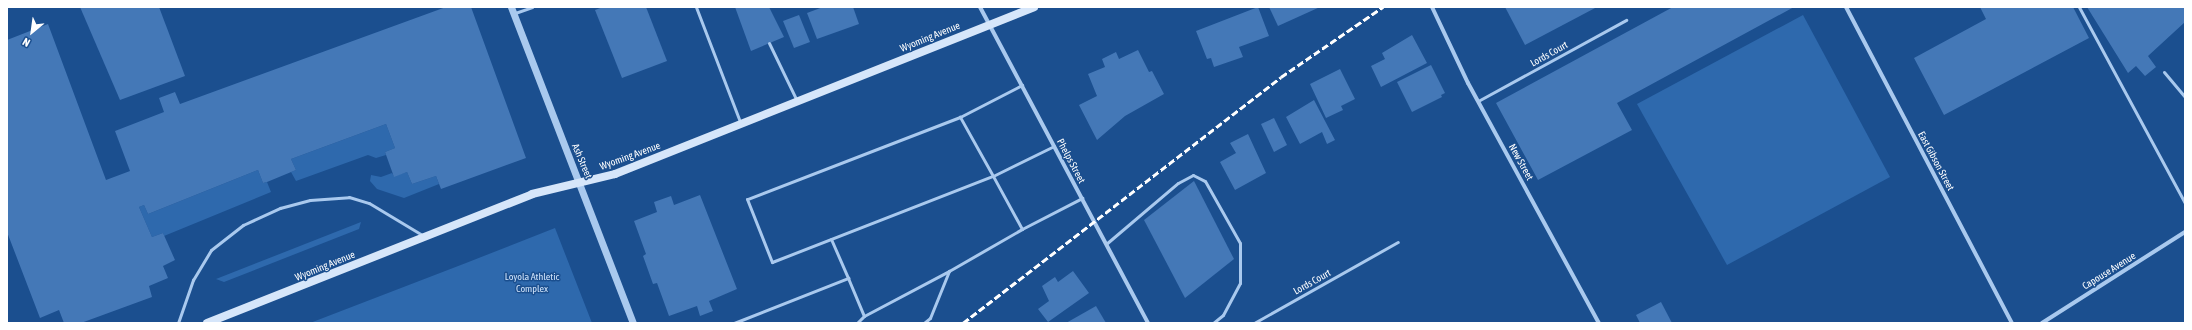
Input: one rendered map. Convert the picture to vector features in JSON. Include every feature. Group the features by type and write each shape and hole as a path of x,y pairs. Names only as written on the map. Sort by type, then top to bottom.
{"main road":[{"name":"Wyoming Avenue","path":"207,323 532,194 615,174 1034,7"}],"street":[{"name":"Phelps Street","path":"980,7 1148,323"},
{"name":"New Street","path":"1432,7 1478,101 1599,323"},
{"name":"East Gibson Street","path":"1846,7 2012,323"},
{"name":"Ash Street","path":"513,10 633,323"},
{"name":"Capouse Avenue","path":"2042,323 2185,232"}],"lane":[{"path":"513,10 532,7"},
{"path":"696,7 741,124"},
{"path":"2079,7 2185,204"},
{"name":"Lords Court","path":"1478,101 1626,20"},
{"path":"769,43 797,101"},
{"path":"2164,72 2185,97"},
{"path":"1022,85 960,117 747,199 772,262 993,176 1054,146"},
{"path":"960,117 1022,229"},
{"path":"1106,244 1178,183 1193,175 1204,181 1240,243 1240,283 1223,315 1213,323"},
{"path":"178,323 193,280 212,250 243,225 280,208 310,200 338,196 354,198 369,203 425,236"},
{"path":"857,323 864,316 949,271 1022,229 1082,198"},
{"path":"831,239 864,316"},
{"name":"Lords Court","path":"1254,323 1398,242"},
{"path":"924,323 930,318 949,271"},
{"path":"734,323 848,278"}],"green space":[{"path":"1803,15 1890,177 1727,265 1637,104"},
{"path":"386,124 395,148 385,152 386,155 376,158 368,155 296,181 291,172 296,170 291,159"},
{"path":"258,170 263,183 267,182 271,192 164,236 163,233 152,237 139,207 144,205 148,214"},
{"path":"407,172 412,184 436,176 439,184 404,198 377,189 370,181 371,175 381,177 392,173 394,176"},
{"path":"361,222 359,229 224,282 216,279"},
{"name":"Loyola Athletic Complex","path":"555,228 592,323 310,323 466,263"}],"building":[{"path":"80,7 159,7 185,76 120,100"},
{"path":"446,7 471,7 526,158 441,189 436,176 412,184 407,172 394,177 385,152 395,148 386,124 291,159 296,170 267,182 263,183 258,170 148,214 144,205 139,207 152,237 163,233 175,260 163,266 168,278 149,286 152,297 81,323 64,323 59,310 40,318 7,232 7,40 48,24 106,180 130,171 115,131 164,112 159,98 175,92 180,104"},
{"path":"603,7 646,7 667,61 622,78 595,10"},
{"path":"735,7 769,7 784,37 751,51"},
{"path":"823,7 853,7 859,24 817,39 807,13"},
{"path":"1258,7 1269,36 1239,47 1243,57 1214,67 1211,58 1207,59 1196,31"},
{"path":"1269,7 1320,7 1278,26"},
{"path":"1505,7 1597,7 1525,45"},
{"path":"1673,7 1794,7 1617,103 1632,130 1538,180 1496,103"},
{"path":"1980,7 2073,7 2089,38 1944,115 1914,58 1986,19"},
{"path":"2087,7 2185,7 2185,22 2148,56 2156,67 2145,76 2136,66 2128,73"},
{"path":"799,15 810,42 794,48 783,21"},
{"path":"1412,35 1427,63 1381,87 1371,66 1385,59 1382,53"},
{"path":"1138,50 1149,72 1152,71 1164,94 1125,116 1097,140 1079,105 1097,96 1088,74 1105,67 1102,59 1116,52 1119,59"},
{"path":"1431,65 1445,93 1441,95 1442,97 1412,112 1397,82"},
{"path":"1340,69 1355,99 1341,106 1343,110 1326,118 1310,84"},
{"path":"1314,100 1335,140 1327,144 1322,132 1300,144 1286,117"},
{"path":"1274,118 1287,145 1274,152 1261,124"},
{"path":"1248,134 1266,173 1235,190 1220,162 1236,153 1230,143"},
{"path":"1194,181 1234,259 1185,298 1144,220"},
{"path":"700,195 737,289 709,301 713,311 700,316 697,306 669,316 657,283 653,284 643,256 646,254 634,221 657,212 654,202 671,196 674,205"},
{"path":"1073,271 1089,293 1048,322 1038,309 1049,301 1042,286 1055,277 1058,282"},
{"path":"1661,302 1672,323 1640,323 1636,315"},
{"path":"1096,306 1106,323 1066,323"}],"railway":[{"path":"963,323 1281,77 1383,7"}]}
